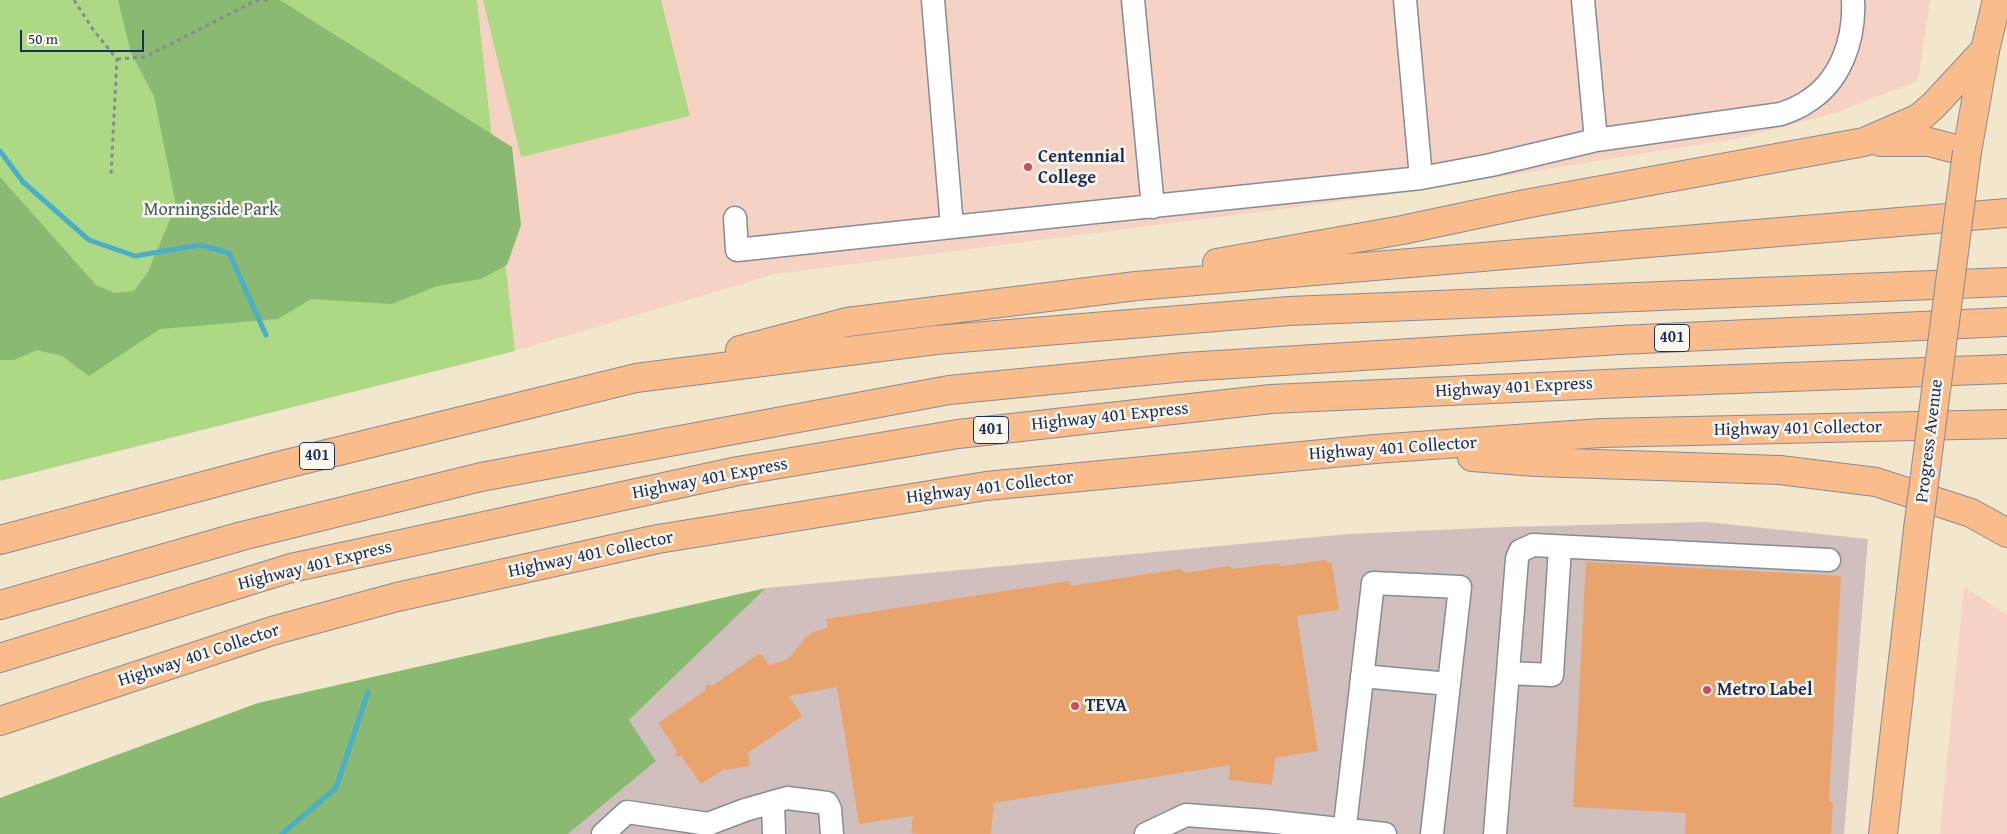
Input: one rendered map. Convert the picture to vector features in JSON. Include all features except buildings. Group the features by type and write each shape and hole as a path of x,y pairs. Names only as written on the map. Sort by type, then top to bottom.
{"main road":[{"name":"Progress Avenue","path":"1983,0 1985,50"},
{"name":"Progress Avenue","path":"1883,834 1918,529 1967,152 1985,50 1997,0"},
{"path":"1864,142 1920,118 1985,50"},
{"path":"1136,286 1197,266 1402,230 1525,204 1864,142 1929,142 1967,152"},
{"path":"636,378 847,322 1136,286 2007,213"},
{"name":"401","path":"0,540 282,465 636,378 936,340 1289,311 2007,282"},
{"name":"401","path":"0,606 242,536 481,477 949,390 1204,366 1620,340 2007,322"},
{"name":"Highway 401 Express","path":"0,658 290,568 738,472 958,434 1271,399 1626,382 2007,370"},
{"name":"Highway 401 Collector","path":"0,721 272,631 397,597 658,539 986,486 1375,449 1601,434 2007,424"},
{"path":"1375,449 1536,462 1780,470 1876,482 1971,513 2007,534"}],"lane":[{"path":"933,0 952,227"},
{"path":"1133,0 1152,207"},
{"path":"1406,0 1421,178"},
{"path":"1583,0 1596,140"},
{"path":"735,218 737,250 1421,178 1491,165 1596,140 1781,114 1806,103 1827,86 1841,64 1850,40 1854,16 1852,0"},
{"path":"1496,834 1517,559 1520,551 1533,545 1829,560"},
{"path":"1508,673 1552,675 1560,547"},
{"path":"1344,832 1374,583 1460,587 1432,834"},
{"path":"1362,676 1449,684"},
{"path":"603,834 627,812 708,824 738,823 773,802 787,798 827,802 830,809 832,834"},
{"path":"773,802 774,834"},
{"path":"1146,834 1186,815 1266,821 1344,832 1385,834"}],"path":[{"path":"74,0 94,30 117,59 111,175"},
{"path":"117,59 145,57 255,1 272,0"}],"shaded area":[{"name":"Centennial College","path":"477,0 1930,0 1918,81 1835,113 1745,137 1376,197 775,274 515,351"},
{"path":"1706,522 1868,539 1844,834 568,834 656,761 629,720 766,588 1349,534 1504,527"},
{"path":"1964,587 2007,615 2007,834 1940,834"}],"green space":[{"name":"Morningside Park","path":"0,0 477,0 515,351 0,481"},
{"path":"118,0 280,0 512,147 521,225 507,265 481,279 437,286 392,304 311,299 278,319 160,329 89,376 62,356 37,350 14,360 0,360 0,177 96,285 115,293 134,291 148,272 176,205 154,96 131,53"},
{"path":"483,0 661,0 690,116 521,157"},
{"path":"766,588 629,720 656,761 568,834 0,834 0,798 258,703"}],"waterway":[{"path":"0,151 23,182 89,240 135,256 200,245 229,253 266,335"},
{"path":"282,834 336,788 368,692"}],"place":[{"name":"Centennial College","path":"1028,167"},
{"name":"Metro Label","path":"1707,690"},
{"name":"TEVA","path":"1075,706"}]}
